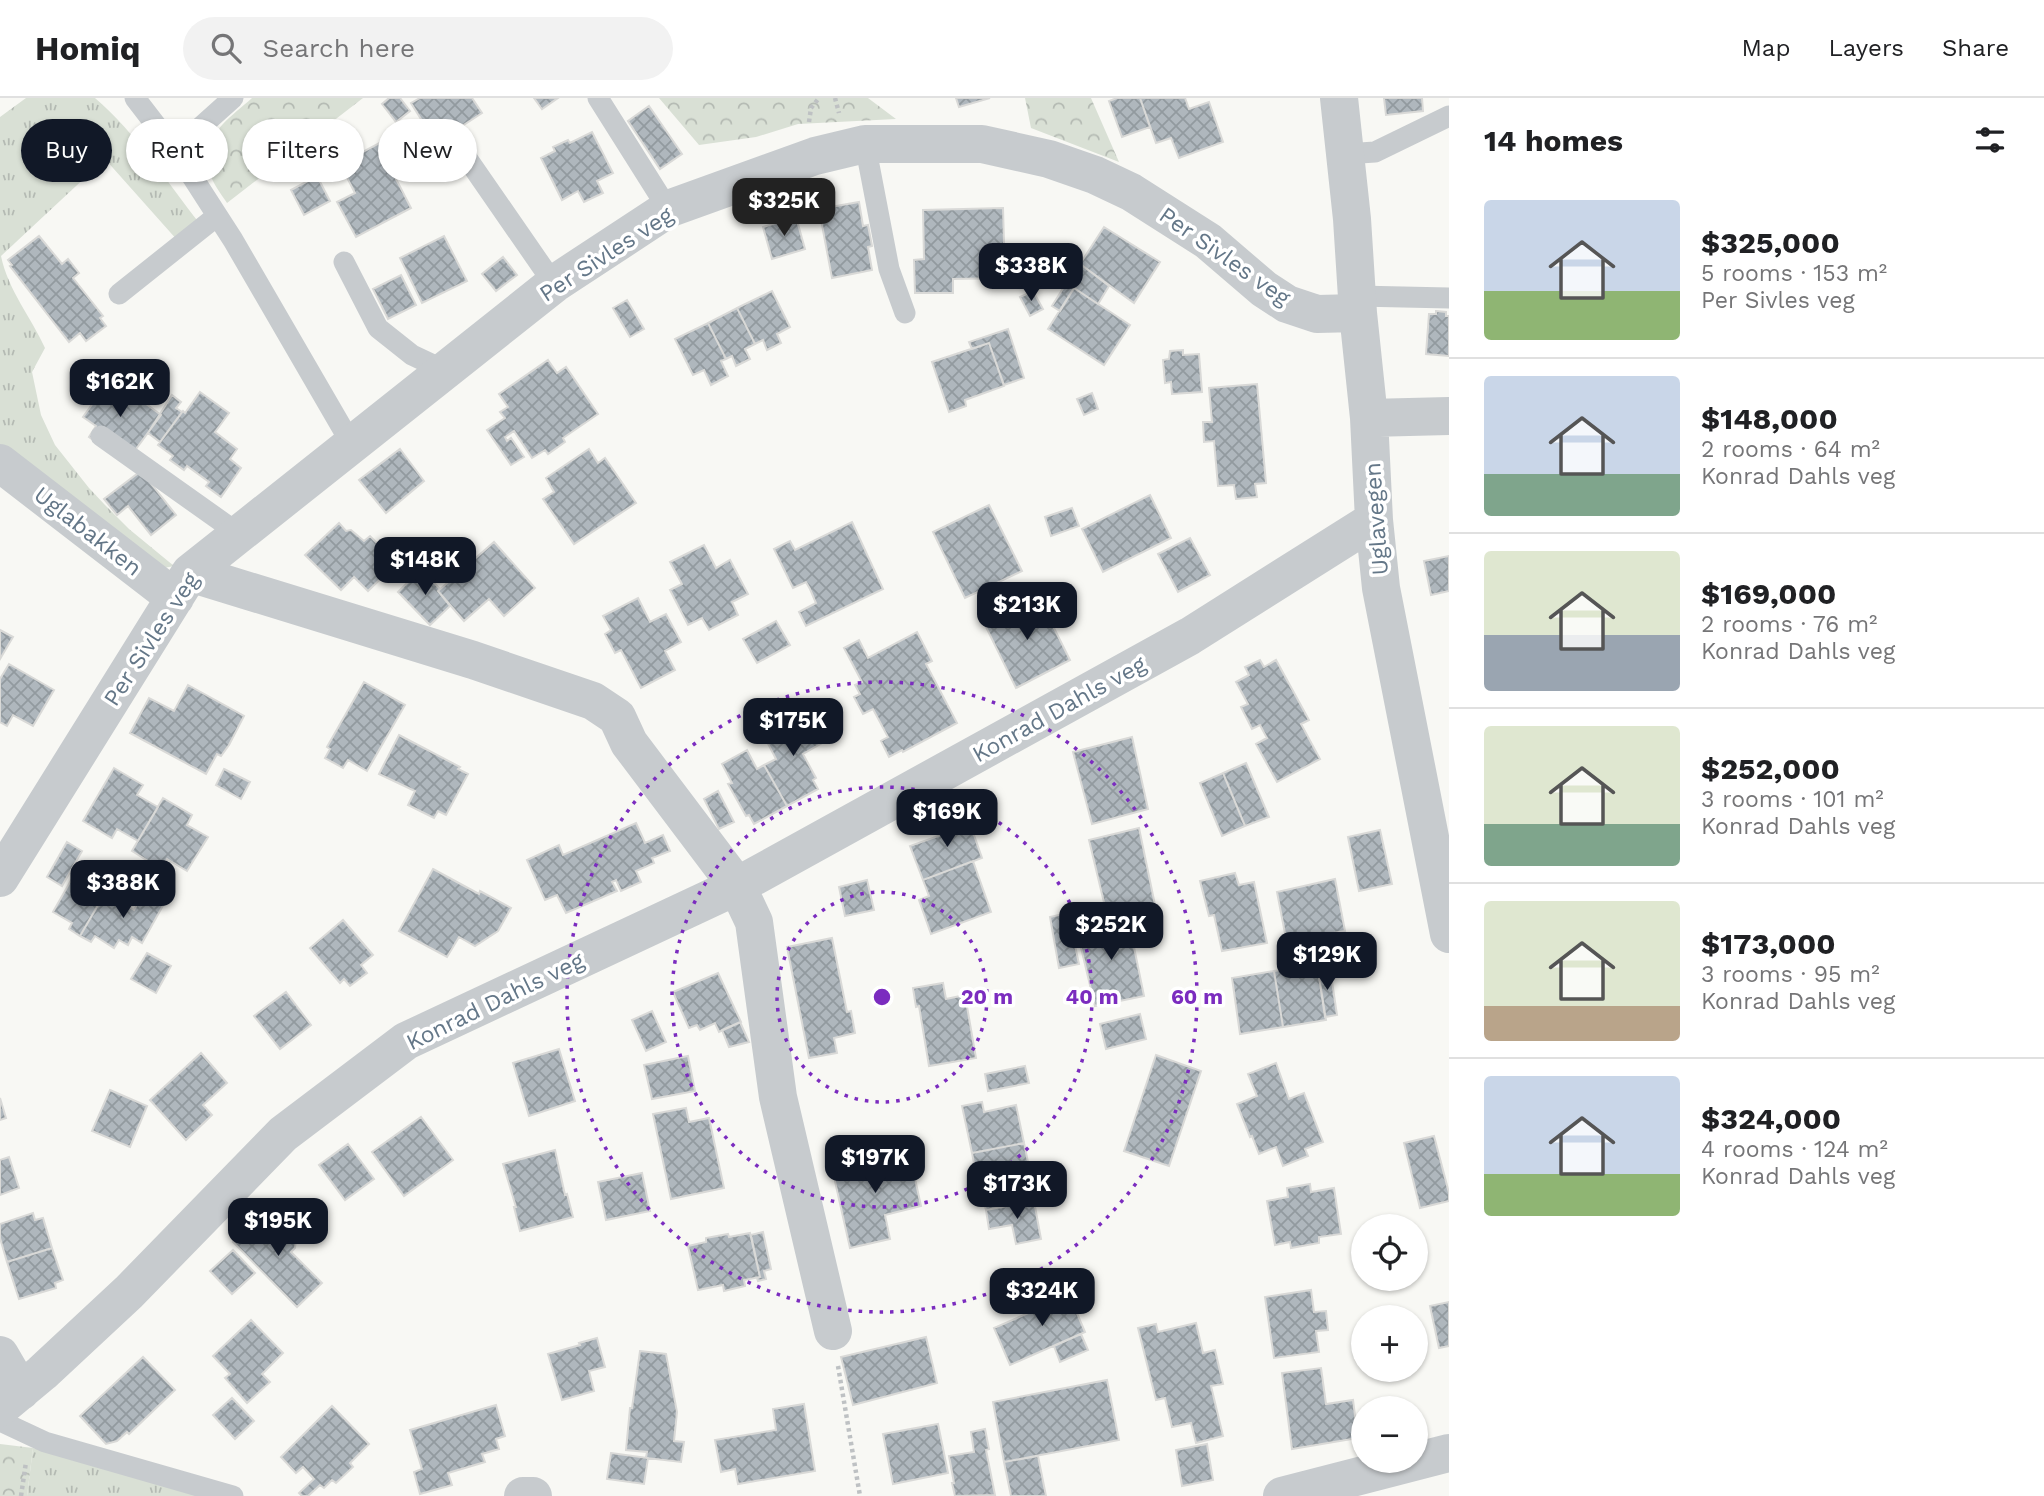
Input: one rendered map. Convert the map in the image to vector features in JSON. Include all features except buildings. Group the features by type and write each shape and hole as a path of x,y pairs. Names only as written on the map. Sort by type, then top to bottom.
{"street":[{"name":"Uglavegen","path":"1339,98 1369,418 1374,520 1381,588 1449,934"},
{"name":"Per Sivles veg","path":"0,878 183,586 239,534 554,284 668,209 815,156 865,144 982,144 1049,159 1131,191 1208,241 1264,289 1287,304 1317,314 1357,304"},
{"path":"1369,418 1449,416"},
{"name":"Uglabakken","path":"0,463 183,586"},
{"name":"Konrad Dahls veg","path":"7,1407 129,1292 283,1135 405,1041 737,886 1191,636 1374,520"},
{"path":"183,586 473,660 593,701 617,717 629,743 737,886 754,922 778,1097 832,1331"},
{"path":"0,1354 7,1407"},
{"path":"1282,1496 1449,1453"},
{"path":"523,1496 533,1496"}],"lane":[{"path":"135,98 151,119"},
{"path":"210,119 233,98"},
{"path":"598,98 668,209"},
{"path":"1345,154 1375,152 1449,116"},
{"path":"865,144 889,269 905,313"},
{"path":"477,174 554,284"},
{"path":"195,182 352,445"},
{"path":"119,295 217,216"},
{"path":"344,262 378,328 412,355 446,371"},
{"path":"1357,304 1449,298"},
{"path":"101,436 239,534"},
{"path":"7,1407 45,1442 233,1496"}],"path":[{"path":"832,1331 860,1496"}],"green space":[{"path":"26,98 95,98 126,129 126,182 168,182 200,224 178,241 112,167 112,119 21,119 21,182 80,182 1,256 14,292 45,348 32,372 41,415 55,445 89,488 129,529 174,566 164,568 0,445 0,117"},
{"path":"252,98 363,98 336,119 242,119 242,182 254,182 227,203 214,182 228,182 228,119"},
{"path":"659,98 868,98 896,119 798,124 756,137 699,145"},
{"path":"1025,98 1091,98 1119,162 1031,128"},
{"path":"0,1444 33,1448 27,1496 0,1496"},
{"path":"33,1448 206,1496 27,1496"}]}
